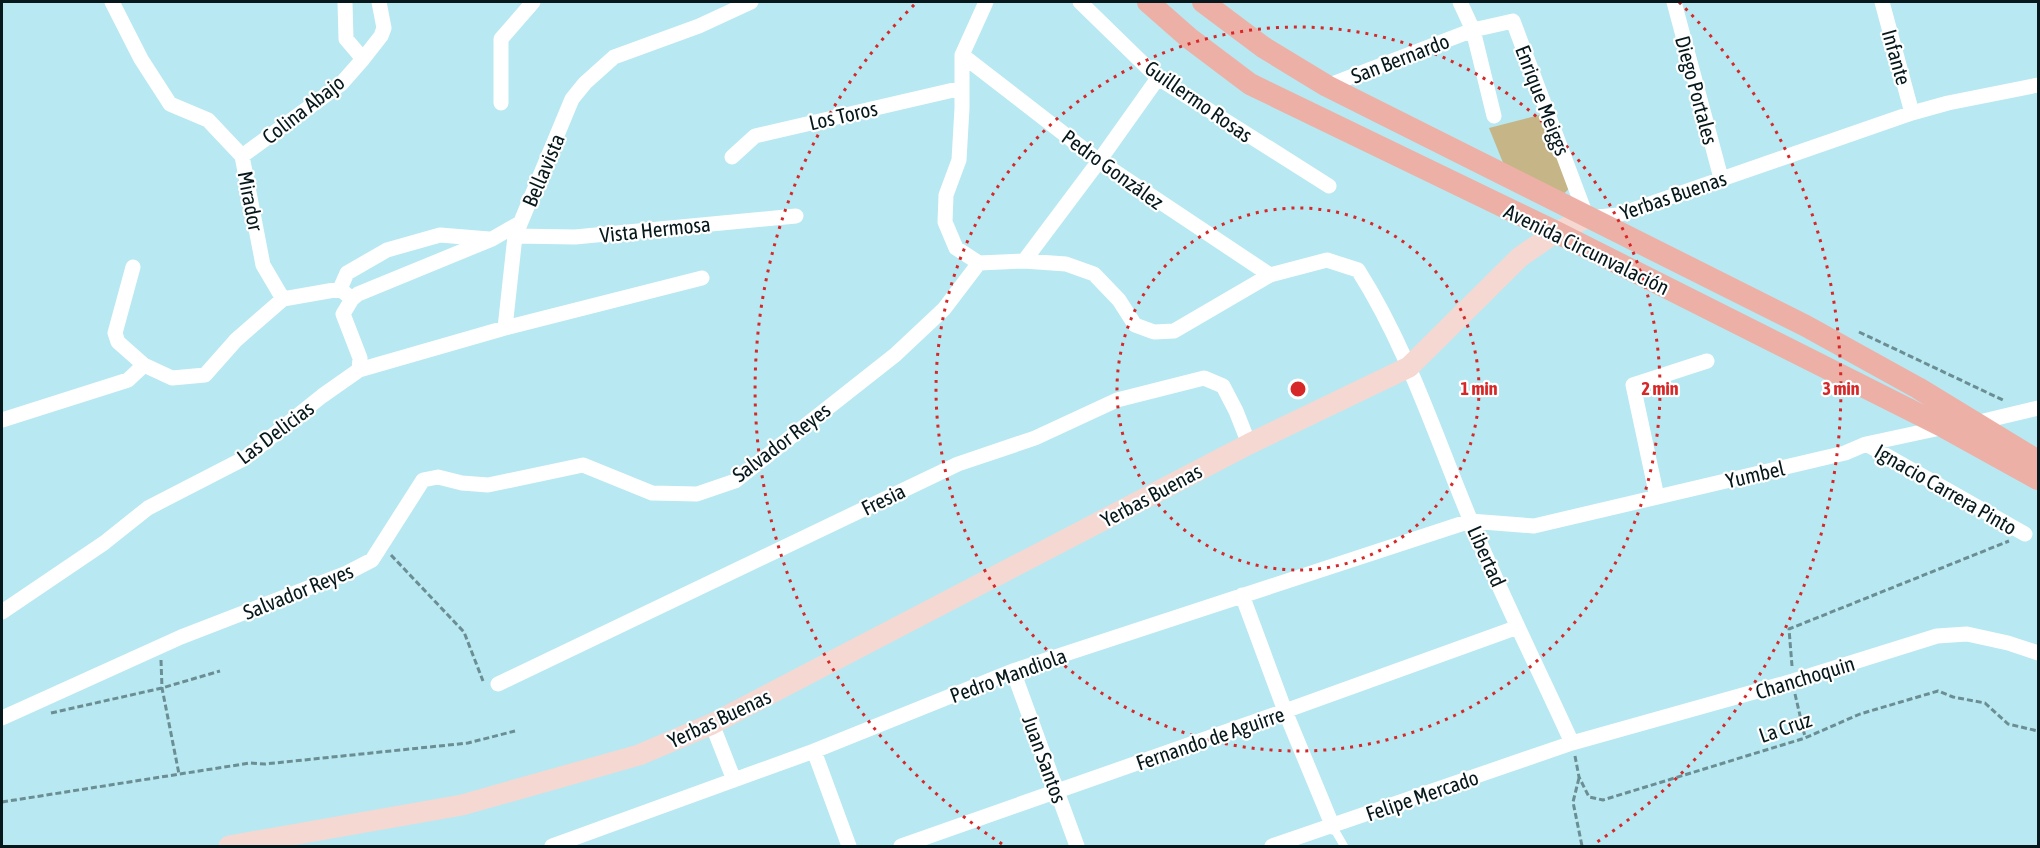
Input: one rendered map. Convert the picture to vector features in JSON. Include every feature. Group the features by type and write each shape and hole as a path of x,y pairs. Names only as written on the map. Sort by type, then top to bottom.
{"main road":[{"name":"Avenida Circunvalación","path":"1148,2 1189,38 1250,84 1556,232 1944,427 2038,479"},
{"name":"Avenida Circunvalación","path":"1204,2 1263,47 1327,86 1806,326 1977,423 2038,461"}],"street":[{"name":"Mirador","path":"112,2 141,58 170,104 208,120 242,156 263,265 283,299"},
{"name":"Colina Abajo","path":"345,2 346,39 363,59"},
{"name":"Colina Abajo","path":"242,156 340,84 363,59 381,36 384,28 378,2"},
{"path":"501,103 501,39 532,2"},
{"name":"Bellavista","path":"339,294 358,294 517,230 572,99 585,83 614,57 699,26 752,2"},
{"path":"986,2 962,55 959,160 946,195 945,222 956,248 979,263 1024,261 1066,264 1094,274 1119,300 1135,325 1154,332 1174,331 1270,275 1327,261 1358,270 1378,302 1409,367"},
{"name":"Guillermo Rosas","path":"1080,2 1158,78 1329,186"},
{"path":"1460,2 1473,30 1494,116"},
{"name":"Diego Portales","path":"1674,2 1721,178"},
{"name":"Infante","path":"1882,2 1912,113"},
{"name":"Enrique Meiggs","path":"1473,30 1513,21 1587,218"},
{"name":"San Bernardo","path":"1327,86 1473,30"},
{"name":"Pedro González","path":"962,55 1099,161 1270,275"},
{"path":"1024,261 1158,78"},
{"name":"Yerbas Buenas","path":"229,846 281,842 462,805 639,755 712,724 1249,444 1409,367 1520,258 1556,232 1587,218 1618,215 1912,113 1948,103 2038,85"},
{"name":"Los Toros","path":"732,157 755,136 962,88"},
{"name":"Vista Hermosa","path":"517,230 575,237 796,216"},
{"path":"505,328 517,230"},
{"path":"359,370 360,358 343,314 339,294 347,273 387,250 440,235 492,240"},
{"name":"Salvador Reyes","path":"2,718 160,645 347,573 372,560 423,480 438,477 462,483 488,485 583,465 652,493 697,494 735,481 895,354 944,309 979,263"},
{"path":"133,267 116,333 118,342 144,365 172,378 205,375 236,340 283,299 339,294"},
{"name":"Las Delicias","path":"2,612 104,543 148,508 245,458 322,396 359,370 505,328 702,278"},
{"path":"1657,497 1633,386 1707,361"},
{"path":"2,420 128,380 144,365"},
{"name":"Libertad","path":"1409,367 1470,521 1572,742"},
{"name":"Fresia","path":"498,684 958,464 1035,438 1117,400 1204,378 1223,386 1249,444"},
{"name":"Yumbel","path":"1470,521 1534,526 1845,453 1866,444 1944,427 1977,423 2038,408"},
{"name":"Ignacio Carrera Pinto","path":"1866,444 2025,534"},
{"name":"Pedro Mandiola","path":"552,846 814,751 1013,671 1470,521"},
{"path":"1242,595 1285,711 1333,827"},
{"name":"Fernando de Aguirre","path":"901,846 1518,627"},
{"name":"Chanchoquin","path":"1572,742 1793,681 1937,636 1967,634 2008,643 2038,653"},
{"name":"Juan Santos","path":"1013,671 1077,846"},
{"path":"712,724 734,780"},
{"name":"Felipe Mercado","path":"1272,846 1333,827 1572,742"},
{"path":"814,751 849,846"}],"lane":[{"path":"1333,827 1344,846"}],"path":[{"path":"1805,738 1793,681 1788,629 2025,534"},
{"path":"382,545 464,632 484,685 498,684"},
{"path":"160,645 162,688 179,774"},
{"path":"44,715 162,688 220,671"},
{"name":"La Cruz","path":"1572,742 1579,777 1589,797 1603,800 1805,738 1860,714 1938,691 1953,697 1985,703 2008,724 2038,731"},
{"path":"2,801 250,763 265,764 457,744 515,731"},
{"path":"1579,777 1573,802 1582,846"}],"shaded area":[{"path":"1543,114 1570,188 1560,197 1506,170 1489,128"}]}
